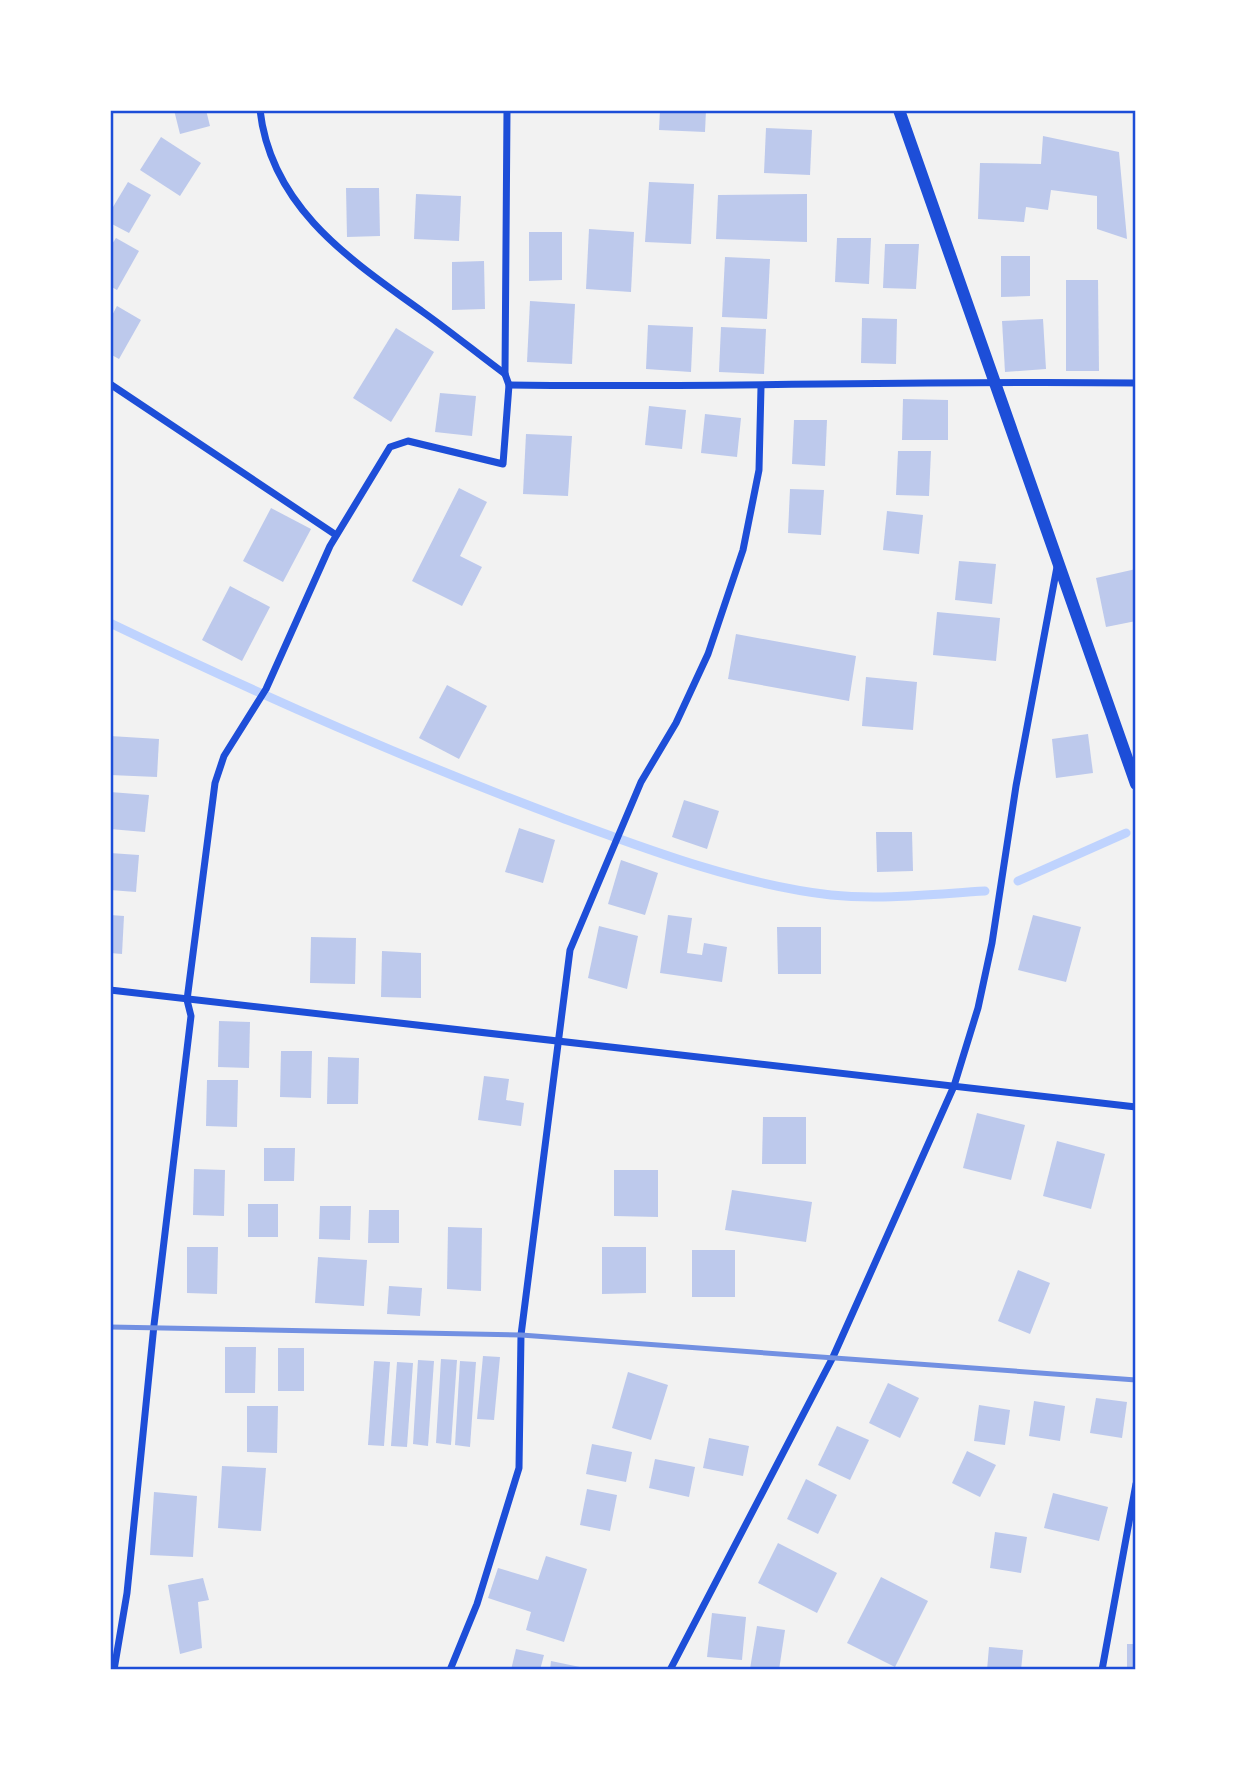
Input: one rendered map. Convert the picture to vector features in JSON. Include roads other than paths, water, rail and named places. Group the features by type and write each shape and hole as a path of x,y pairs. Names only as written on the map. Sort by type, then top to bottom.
{"street":[{"path":"260,110 275,166 311,224 374,279 505,374"},
{"path":"114,1670 127,1593 154,1325 191,1016 187,1000 215,783 224,756 266,689 336,535 390,447 408,441 503,464 509,385 505,374 507,110"},
{"path":"899,110 1136,784"},
{"path":"509,385 761,387 995,381 1136,383"},
{"path":"110,384 336,535"},
{"path":"450,1670 477,1604 519,1468 521,1335 556,1043 570,950 640,782 676,723 708,654 743,550 759,470 761,387"},
{"path":"670,1670 833,1357 954,1086 978,1009 992,943 1057,563"},
{"path":"110,990 556,1043 1136,1107"},
{"path":"1102,1670 1136,1484"}],"waterway":[{"path":"110,623 391,750 562,818 694,864 762,883 831,895 889,897 985,891"},
{"path":"1018,881 1126,833"}],"railway":[{"path":"110,1327 521,1335 1136,1380"}]}
